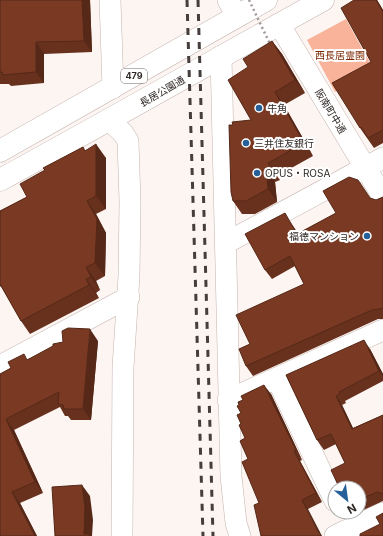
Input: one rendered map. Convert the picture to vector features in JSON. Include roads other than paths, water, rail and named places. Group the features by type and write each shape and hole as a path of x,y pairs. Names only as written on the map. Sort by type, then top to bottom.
{"highway":[{"name":"479","path":"0,151 113,88 238,5 266,0"},
{"name":"長居公園通","path":"0,180 110,121 221,56 323,0"}],"street":[{"path":"110,0 113,88"},
{"name":"阪南町中通","path":"279,24 374,163 383,197"},
{"path":"221,56 231,476 236,523 240,536"},
{"path":"110,121 123,133 128,141 130,202 129,297 123,367 122,536"},
{"path":"226,243 374,163"},
{"path":"0,366 129,297"},
{"path":"228,400 383,330"},
{"path":"277,379 327,484"},
{"path":"344,528 383,513"}],"railway":[{"path":"187,0 203,536"},
{"path":"198,0 213,536"}],"place":[{"name":"牛角","path":"259,108"},
{"name":"三井住友銀行","path":"246,143"},
{"name":"OPUS・ROSA","path":"257,173"},
{"name":"福徳マンション","path":"367,236"}],"park label":[{"name":"西長居霊園","path":"340,55"}]}
